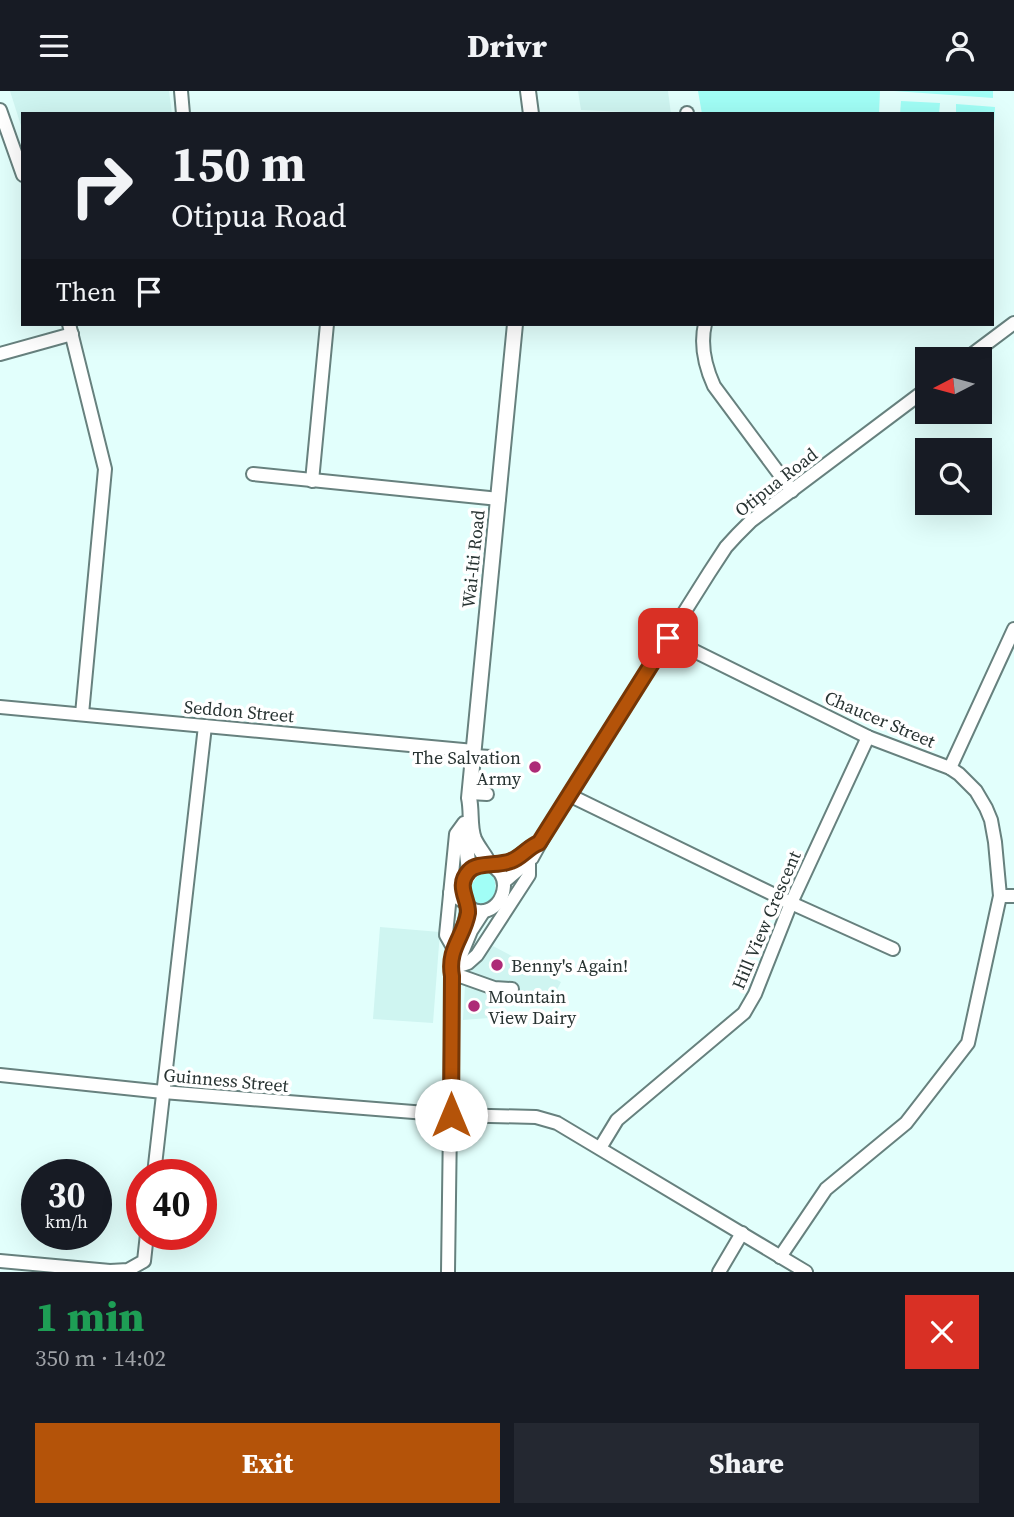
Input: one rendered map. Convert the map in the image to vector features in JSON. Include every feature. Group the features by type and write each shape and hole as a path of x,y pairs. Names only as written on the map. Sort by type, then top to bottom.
{"main road":[{"path":"528,91 531,112"},
{"name":"Wai-Iti Road","path":"491,865 474,838 470,795 516,326"},
{"name":"Wai-Iti Road","path":"469,871 464,823 465,806 470,795"}],"street":[{"path":"181,91 183,112"},
{"path":"0,110 21,169"},
{"path":"982,347 1014,323"},
{"path":"312,481 327,326"},
{"path":"705,326 704,355 714,386 792,491"},
{"path":"0,353 71,329 103,459 82,714"},
{"name":"Otipua Road","path":"504,882 537,851 547,819 569,795 579,768 737,535 751,521 915,398"},
{"path":"253,474 499,499"},
{"path":"950,768 1014,629"},
{"name":"Chaucer Street","path":"668,638 868,737 950,768 976,791 986,809 995,842 1000,896 968,1043 906,1123 826,1189 780,1257"},
{"name":"Seddon Street","path":"0,707 491,757"},
{"path":"156,1159 205,726"},
{"name":"Hill View Crescent","path":"600,1148 617,1120 744,1013 755,994 791,903 868,737"},
{"path":"470,795 487,794"},
{"path":"569,795 791,903 893,949"},
{"path":"454,949 446,935 456,834 464,823"},
{"name":"Otipua Road","path":"491,865 512,861 539,843"},
{"path":"454,972 477,955 529,874 529,861"},
{"path":"450,893 467,904 477,911 484,911 498,904 501,898 504,882 502,874 491,865 477,866 469,871 463,884 463,892 467,904 468,914 450,964 454,972 463,977 495,988 512,989"},
{"path":"1000,896 1014,896"},
{"path":"448,1272 454,972 471,931 484,911"},
{"name":"Guinness Street","path":"0,1075 163,1092 451,1115 536,1117 557,1123 806,1272"},
{"path":"719,1272 742,1233"},
{"path":"0,1261 110,1271 128,1270 144,1261 145,1250"}],"shaded area":[{"path":"10,91 169,91 172,112 21,112 21,126"},
{"path":"578,91 668,91 671,112 626,112 581,110"},
{"path":"698,91 880,91 879,112 702,112"},
{"path":"894,91 993,91 993,98"},
{"path":"901,101 940,103 939,112 900,112"},
{"path":"956,104 995,107 994,125 994,112 956,112"},
{"path":"486,872 493,876 494,894 489,903 479,904 473,900 470,887 478,875"},
{"path":"380,927 440,932 433,1023 373,1019"},
{"path":"493,946 561,982 548,1007 522,994 488,994 489,1018 463,1020 465,986 474,965"}],"place":[{"name":"The Salvation Army","path":"535,767"},
{"name":"Benny's Again!","path":"497,965"},
{"name":"Mountain View Dairy","path":"474,1006"}],"route":[{"path":"451,1115 450,964 468,914 463,884 469,871 477,866 512,861 539,843 668,638"}]}
